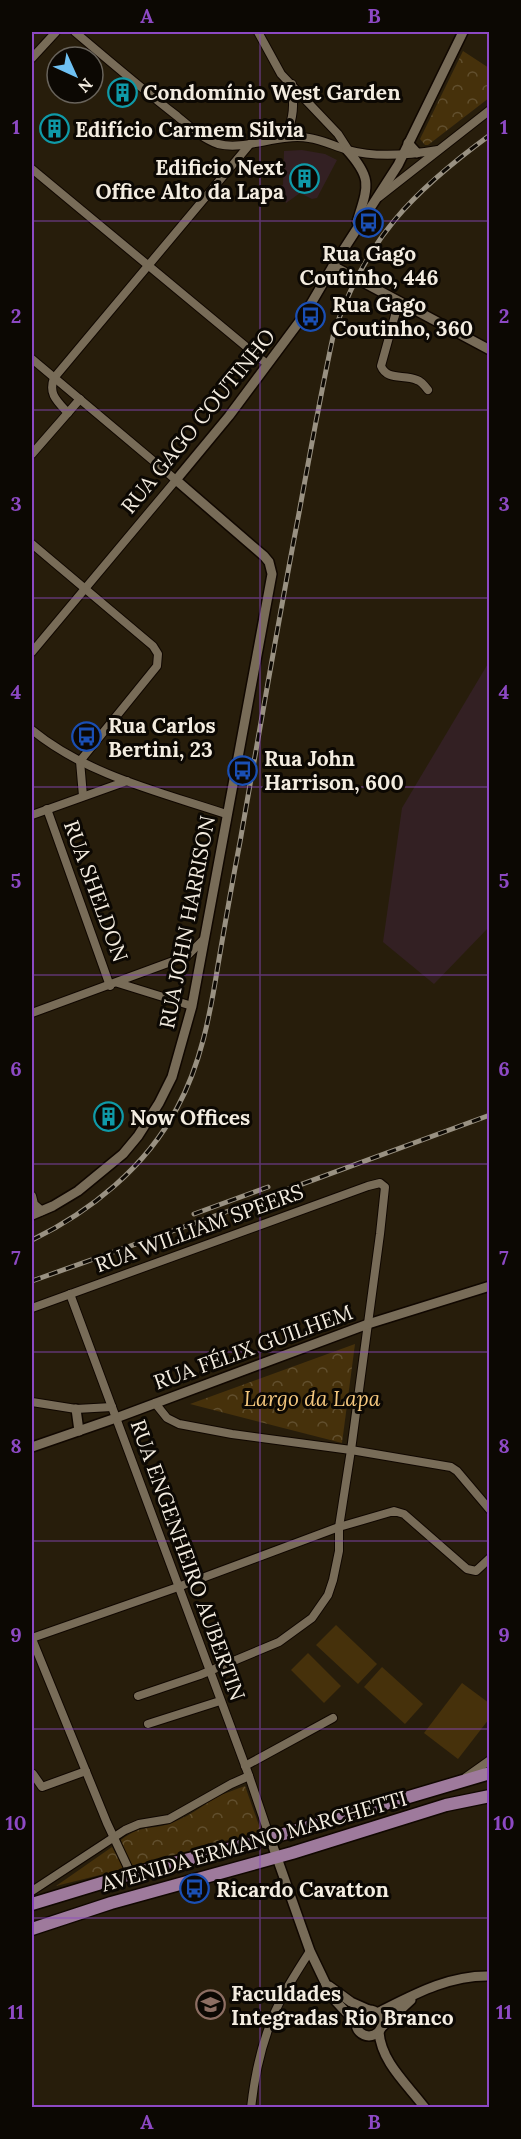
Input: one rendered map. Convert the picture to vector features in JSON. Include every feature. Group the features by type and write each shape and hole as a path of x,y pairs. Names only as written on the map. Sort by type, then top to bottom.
{"main road":[{"name":"AVENIDA ERMANO MARCHETTI","path":"32,1904 131,1874 270,1838 489,1773"},
{"name":"AVENIDA ERMANO MARCHETTI","path":"32,1929 111,1903 276,1857 446,1805 489,1796"}],"street":[{"path":"32,58 56,32"},
{"path":"75,32 201,135 218,144 250,144 286,137 316,139 333,143 347,150 399,154 438,150"},
{"path":"258,32 281,74 338,134 347,150 361,166 367,180 365,196 353,235"},
{"name":"RUA GAGO COUTINHO","path":"32,652 229,416 305,314 398,165 399,154 408,143 459,33"},
{"path":"286,137 293,118 292,84"},
{"path":"376,200 489,111"},
{"path":"408,143 417,153"},
{"path":"68,413 53,397 51,391 54,378 250,144"},
{"path":"32,169 267,364"},
{"path":"333,266 489,350"},
{"path":"399,301 381,366 383,372 388,375 417,380 428,390"},
{"path":"32,359 176,480"},
{"path":"32,454 80,399"},
{"name":"RUA JOHN HARRISON","path":"32,1215 78,1191 123,1154 138,1136 172,1077 192,1005 272,574 269,562 264,556 176,480"},
{"path":"32,544 153,646 158,654 157,666 150,676 80,761 83,796"},
{"path":"32,730 59,751 80,761 127,781 226,814"},
{"path":"32,815 127,781"},
{"name":"RUA SHELDON","path":"47,809 114,984"},
{"path":"32,1013 187,956 204,939"},
{"path":"114,984 192,1005"},
{"name":"RUA WILLIAM SPEERS","path":"32,1308 368,1185 380,1183 385,1187 386,1192 368,1324"},
{"path":"32,1196 34,1204 42,1211"},
{"name":"RUA FÉLIX GUILHEM","path":"32,1447 368,1324 489,1286"},
{"name":"RUA ENGENHEIRO AUBERTIN","path":"70,1294 270,1838"},
{"path":"138,1696 209,1671 279,1642 312,1618 328,1595 339,1551 339,1527 368,1324"},
{"path":"32,1402 76,1409 112,1407"},
{"path":"155,1403 167,1418 179,1424 452,1467 489,1510"},
{"path":"76,1409 79,1431"},
{"path":"131,1874 113,1837 32,1638 370,1516 400,1511 467,1569 476,1571 489,1558"},
{"path":"148,1724 220,1701"},
{"path":"245,1766 333,1718"},
{"path":"457,1784 489,1760"},
{"path":"33,1774 42,1787 86,1772"},
{"path":"32,1891 113,1837 139,1824 169,1819 249,1776"},
{"path":"270,1838 310,1951 340,2008 356,2023 359,2031 366,2036 375,2035 422,1991"},
{"path":"251,2108 255,2076 267,2030 279,2003 310,1951"},
{"path":"356,2023 359,2015 373,2012 422,1991 456,1979 489,1976"},
{"path":"325,1983 351,2002 373,2012 381,2019 381,2049 425,2108"}],"shaded area":[{"path":"302,150 325,154 337,160 317,198 312,199 300,193 286,203 279,186 283,185 284,151"},
{"path":"489,662 489,927 434,984 383,942 402,808"}],"green space":[{"path":"463,51 489,68 489,98 425,145 420,139"},
{"name":"Largo da Lapa","path":"355,1344 342,1443 190,1404"},
{"path":"336,1625 377,1664 358,1684 316,1645"},
{"path":"308,1653 341,1686 324,1703 291,1670"},
{"path":"382,1667 423,1704 405,1724 364,1687"},
{"path":"462,1683 489,1703 489,1719 458,1759 424,1733"},
{"path":"245,1786 261,1831 133,1866 127,1859 121,1840 129,1835 142,1829 174,1822 218,1796"},
{"path":"112,1847 124,1869 56,1886"}],"railway":[{"path":"32,1240 75,1216 115,1186 149,1150 177,1108 185,1091 204,1039 212,1002 284,595 334,332 361,270 395,220 437,177 490,135"},
{"path":"32,1281 490,1115"},
{"path":"194,1214 268,1187"}],"place":[{"name":"Condomínio West Garden","path":"122,92"},
{"name":"Edifício Carmem Silvia","path":"54,129"},
{"name":"Edificio Next Office Alto da Lapa","path":"305,179"},
{"name":"Rua Gago Coutinho, 446","path":"369,222"},
{"name":"Rua Gago Coutinho, 360","path":"311,316"},
{"name":"Rua Carlos Bertini, 23","path":"87,737"},
{"name":"Rua John Harrison, 600","path":"243,770"},
{"name":"Now Offices","path":"109,1117"},
{"name":"Ricardo Cavatton","path":"195,1889"},
{"name":"Faculdades Integradas Rio Branco","path":"210,2005"}]}
